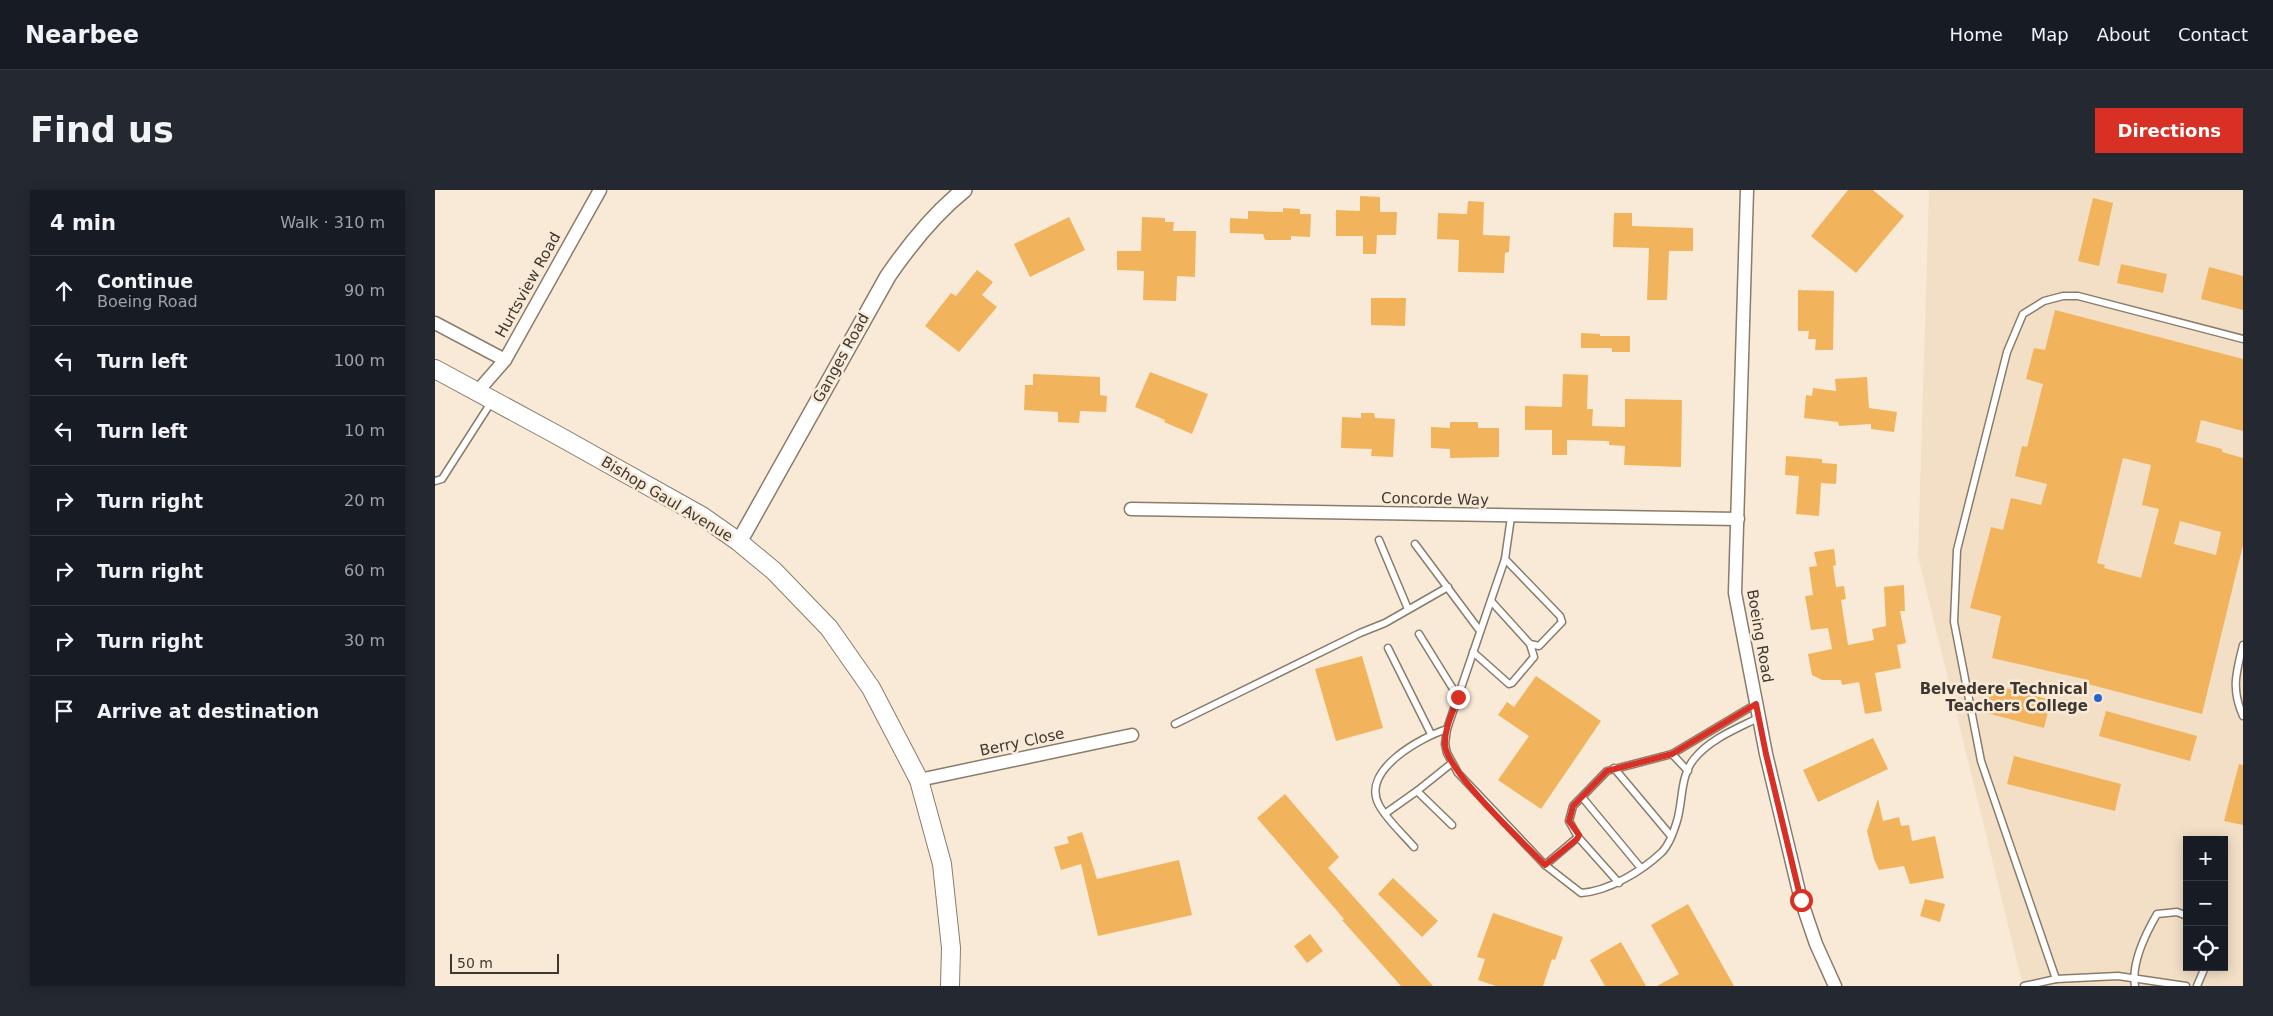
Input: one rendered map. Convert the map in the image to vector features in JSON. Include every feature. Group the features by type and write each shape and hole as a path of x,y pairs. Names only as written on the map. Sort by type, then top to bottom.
{"main road":[{"name":"Bishop Gaul Avenue","path":"435,369 694,512 739,542 774,571 829,628 871,688 919,780 942,864 951,948 950,986"}],"street":[{"name":"Hurtsview Road","path":"485,396 600,190"},
{"name":"Ganges Road","path":"739,542 888,276 908,247 948,203 964,190"},
{"name":"Boeing Road","path":"1747,190 1735,593 1759,718 1801,900 1816,944 1835,986"},
{"path":"435,323 505,360"},
{"name":"Concorde Way","path":"1131,509 1511,517 1738,519"},
{"name":"Berry Close","path":"919,780 1132,735"}],"lane":[{"path":"2056,979 1981,761 1954,622 1957,550 2007,352 2023,314 2044,301 2063,296 2078,296 2243,340"},
{"path":"435,481 442,479 485,396"},
{"path":"1511,517 1505,559 1447,729 1445,744 1452,763 1466,782 1545,865 1581,893 1595,892 1619,883 1663,851 1678,820 1682,792 1688,770 1694,759 1717,739 1759,718"},
{"path":"1379,540 1408,609"},
{"path":"1415,544 1480,631"},
{"path":"1505,559 1562,619 1562,622 1539,646 1530,644"},
{"path":"1175,724 1385,623 1448,587"},
{"path":"1473,652 1509,684 1512,684 1534,657 1530,644 1491,601"},
{"path":"1419,634 1458,697"},
{"path":"2243,645 2235,679 2235,699 2243,716"},
{"path":"1388,648 1431,734"},
{"path":"1619,883 1578,837 1569,821 1569,815 1573,806 1607,771 1672,754 1756,704"},
{"path":"1413,847 1378,804 1376,788 1380,776 1400,754 1431,734 1447,729"},
{"path":"1672,754 1688,770"},
{"path":"1385,813 1417,791 1452,763"},
{"path":"1614,768 1671,836"},
{"path":"1417,791 1452,825"},
{"path":"1582,797 1640,867"},
{"path":"1545,865 1578,837"},
{"path":"2135,986 2134,978 2144,936 2157,914 2177,912 2183,914"},
{"path":"2197,986 2203,971"},
{"path":"2024,986 2056,979 2118,976 2185,986"}],"shaded area":[{"name":"Belvedere Technical Teachers College","path":"1929,190 2243,190 2243,986 2025,986 2020,974 1918,556"}],"building":[{"path":"1848,190 1873,190 1904,216 1856,273 1811,236"},
{"path":"1360,196 1380,197 1380,212 1397,212 1396,235 1377,235 1376,254 1363,254 1363,236 1336,236 1336,210 1360,211"},
{"path":"2093,198 2113,203 2099,266 2078,261"},
{"path":"1468,201 1484,202 1483,235 1510,236 1509,252 1505,253 1504,273 1458,272 1459,240 1437,239 1438,213 1467,214"},
{"path":"1283,208 1300,209 1300,214 1311,214 1310,237 1291,236 1291,240 1265,240 1263,234 1230,233 1230,218 1248,219 1248,211 1283,212"},
{"path":"1614,213 1632,213 1632,226 1693,228 1693,251 1669,251 1667,300 1647,300 1649,248 1613,247"},
{"path":"1069,217 1085,250 1030,277 1014,244"},
{"path":"1142,217 1165,218 1165,222 1174,222 1173,231 1196,231 1195,277 1177,276 1176,301 1143,300 1144,271 1117,270 1117,251 1141,251"},
{"path":"2121,264 2167,274 2163,293 2117,283"},
{"path":"2209,267 2243,276 2243,310 2201,299"},
{"path":"977,270 993,282 982,295 997,307 959,352 925,326 951,293 956,296"},
{"path":"1798,290 1834,291 1833,350 1815,350 1816,339 1808,339 1809,331 1798,331"},
{"path":"1371,298 1406,298 1405,326 1371,325"},
{"path":"2055,310 2243,359 2243,431 2201,420 2196,442 2222,449 2222,452 2243,458 2243,545 2202,714 2084,683 2084,679 1992,658 2001,616 1970,608 1991,527 2003,530 2011,498 2041,505 2047,484 2015,476 2022,446 2027,447 2043,384 2026,379 2034,348 2045,350","holes":["2123,458 2151,465 2142,505 2159,509 2141,578 2104,568 2105,565 2097,563","2180,521 2221,532 2216,555 2174,544"]},
{"path":"1581,333 1600,334 1600,336 1630,336 1630,352 1612,352 1612,348 1581,348"},
{"path":"1150,372 1208,394 1192,434 1135,407"},
{"path":"1033,374 1100,377 1100,395 1107,396 1106,412 1080,411 1079,423 1058,422 1058,412 1024,410 1025,385 1033,385"},
{"path":"1563,374 1588,375 1587,409 1593,409 1592,426 1625,427 1625,399 1682,400 1681,467 1624,465 1625,446 1609,445 1609,441 1567,440 1567,455 1552,455 1552,430 1525,430 1525,406 1562,407"},
{"path":"1867,377 1869,408 1897,412 1894,432 1871,429 1871,424 1839,426 1838,422 1804,418 1806,395 1812,396 1813,388 1836,391 1835,379"},
{"path":"1361,413 1374,413 1375,418 1395,419 1393,457 1371,456 1372,449 1341,448 1342,417 1361,418"},
{"path":"1450,422 1478,422 1478,428 1499,428 1499,457 1450,458 1450,449 1431,448 1431,427 1450,428"},
{"path":"1786,456 1822,459 1822,463 1837,464 1836,484 1821,483 1819,516 1796,514 1799,476 1785,475"},
{"path":"1834,549 1836,565 1833,566 1836,587 1844,586 1846,599 1841,600 1848,645 1874,640 1872,629 1886,626 1884,587 1904,585 1905,611 1900,611 1906,643 1897,645 1901,668 1875,673 1882,711 1865,714 1859,682 1842,685 1841,680 1822,680 1812,675 1808,654 1832,649 1828,628 1811,630 1805,596 1813,595 1809,567 1817,566 1814,552"},
{"path":"1362,656 1383,728 1336,741 1315,669"},
{"path":"1536,676 1601,721 1541,809 1498,780 1529,736 1498,715 1507,702 1514,707"},
{"path":"1990,684 2051,700 2044,728 1983,712"},
{"path":"2106,711 2197,736 2190,761 2099,736"},
{"path":"1873,738 1888,769 1818,802 1803,770"},
{"path":"2014,756 2121,784 2115,811 2007,784"},
{"path":"2239,764 2243,765 2243,825 2224,821"},
{"path":"1285,794 1339,857 1328,868 1433,986 1401,986 1342,920 1344,919 1257,818"},
{"path":"1878,799 1883,821 1899,817 1901,826 1909,825 1912,841 1935,836 1944,878 1910,884 1904,866 1879,870 1874,859 1867,831"},
{"path":"1082,832 1097,879 1179,860 1192,915 1098,936 1081,864 1061,870 1054,847 1069,843 1067,837"},
{"path":"1393,878 1438,921 1422,937 1378,894"},
{"path":"1925,899 1945,904 1940,922 1920,916"},
{"path":"1688,904 1734,986 1657,986 1679,974 1651,925"},
{"path":"1493,913 1563,937 1555,960 1552,959 1543,986 1496,986 1478,980 1485,959 1477,957"},
{"path":"1310,934 1323,951 1307,963 1294,946"},
{"path":"1621,942 1646,986 1605,986 1590,960"}],"place":[{"name":"Belvedere Technical Teachers College","path":"2098,698"}],"route":[{"path":"1458,697 1447,729 1445,744 1452,763 1466,782 1545,865 1577,839 1579,835 1569,821 1570,810 1607,771 1672,754 1756,704 1801,900"}]}
